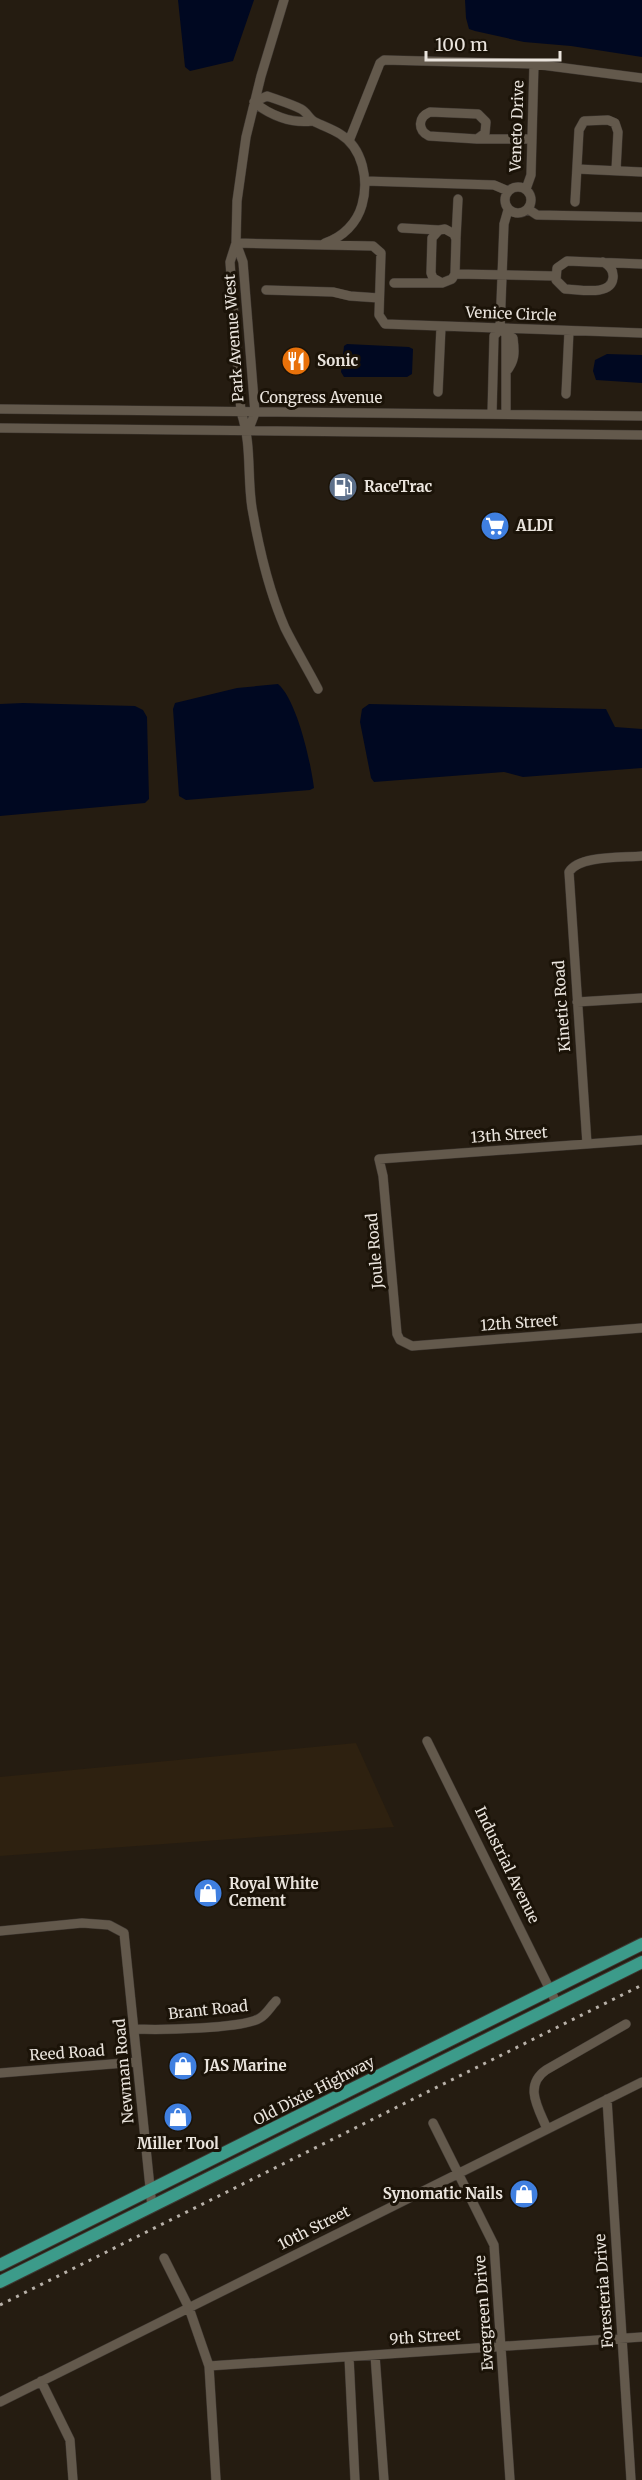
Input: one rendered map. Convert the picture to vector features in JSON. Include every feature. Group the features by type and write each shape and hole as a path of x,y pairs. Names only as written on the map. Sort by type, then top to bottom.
{"main road":[{"name":"Old Dixie Highway","path":"0,2265 642,1944"},
{"name":"Old Dixie Highway","path":"0,2282 642,1962"}],"street":[{"name":"Park Avenue West","path":"284,0 246,137 237,201 236,243 230,262 241,412 248,431 251,505 260,555 286,628 318,688"},
{"path":"349,141 382,61 534,64 642,78"},
{"name":"Veneto Drive","path":"526,189 531,175 534,64"},
{"path":"311,246 333,240 351,227 362,207 365,181 360,159 349,141 342,135 312,121 303,110 267,96 254,102 264,111 300,123 312,121"},
{"path":"477,139 482,137 487,127 486,122 478,114 430,112 422,118 421,129 429,136 477,139 532,140"},
{"path":"575,202 580,124 588,119 608,120 615,123 618,132 616,170"},
{"path":"577,169 642,172"},
{"path":"365,181 494,185 507,191"},
{"path":"506,414 502,275 504,224 508,210 504,198 507,191 516,186 526,189 531,202 528,209 519,213 508,210"},
{"path":"394,283 442,283 452,279 455,274 458,199"},
{"path":"528,209 537,215 642,218"},
{"path":"402,228 450,230 456,239"},
{"path":"439,230 432,238 431,273 433,278 442,283"},
{"path":"345,232 348,243 354,246"},
{"name":"Park Avenue West","path":"236,243 243,262 255,412 248,431"},
{"path":"236,243 374,246 381,253 380,298 350,296 333,292 266,290"},
{"path":"603,262 613,271 614,277 612,283 601,290 565,289 559,285 555,276 556,268 567,261 603,262 642,264"},
{"path":"455,274 555,276"},
{"name":"Venice Circle","path":"380,298 381,320 385,324 392,325 503,332 642,333"},
{"path":"438,392 441,327"},
{"path":"567,394 569,331"},
{"path":"492,414 494,336 503,332"},
{"name":"Congress Avenue","path":"0,409 642,417"},
{"path":"0,428 642,435"},
{"name":"Kinetic Road","path":"587,1144 568,878 572,866 583,861 642,856"},
{"path":"577,1002 642,998"},
{"name":"13th Street","path":"379,1159 642,1140"},
{"name":"Joule Road","path":"379,1159 383,1176 396,1327 400,1340"},
{"name":"12th Street","path":"400,1340 412,1346 642,1328"},
{"name":"Industrial Avenue","path":"427,1741 557,2004"},
{"name":"Newman Road","path":"0,1930 82,1923 109,1925 124,1933 152,2207"},
{"name":"Brant Road","path":"135,2029 163,2030 245,2023 261,2018 276,2001"},
{"path":"548,2129 533,2092 536,2079 546,2070 626,2024"},
{"name":"Reed Road","path":"0,2073 137,2062"},
{"name":"10th Street","path":"0,2402 642,2082"},
{"name":"Foresteria Drive","path":"607,2099 632,2480"},
{"name":"Evergreen Drive","path":"433,2123 494,2245 510,2480"},
{"path":"164,2258 189,2308 209,2366 216,2480"},
{"name":"9th Street","path":"209,2366 642,2337"},
{"path":"375,2355 384,2480"},
{"path":"349,2357 355,2480"},
{"path":"41,2381 70,2440 73,2480"}],"shaded area":[{"path":"356,1743 394,1827 0,1856 0,1777"}],"water":[{"path":"178,0 254,0 233,61 190,71 185,67"},
{"path":"465,0 642,0 642,57 571,46 524,42 475,31 469,29"},
{"path":"347,344 409,347 413,349 412,374 407,377 344,377 341,372 344,346"},
{"path":"607,354 642,355 642,383 596,380 593,371 595,360"},
{"path":"278,684 285,692 297,717 310,763 314,788 186,800 179,796 173,709 175,703 237,688"},
{"path":"0,704 135,706 143,710 147,717 149,799 145,803 0,816"},
{"path":"369,704 606,709 615,727 642,729 642,768 523,777 504,772 374,782 371,778 360,722 362,709"}],"railway":[{"path":"0,2305 642,1985"}],"place":[{"name":"Sonic","path":"296,361"},
{"name":"RaceTrac","path":"343,487"},
{"name":"ALDI","path":"495,526"},
{"name":"Royal White Cement","path":"208,1893"},
{"name":"JAS Marine","path":"183,2066"},
{"name":"Miller Tool","path":"178,2117"},
{"name":"Synomatic Nails","path":"524,2194"}]}
